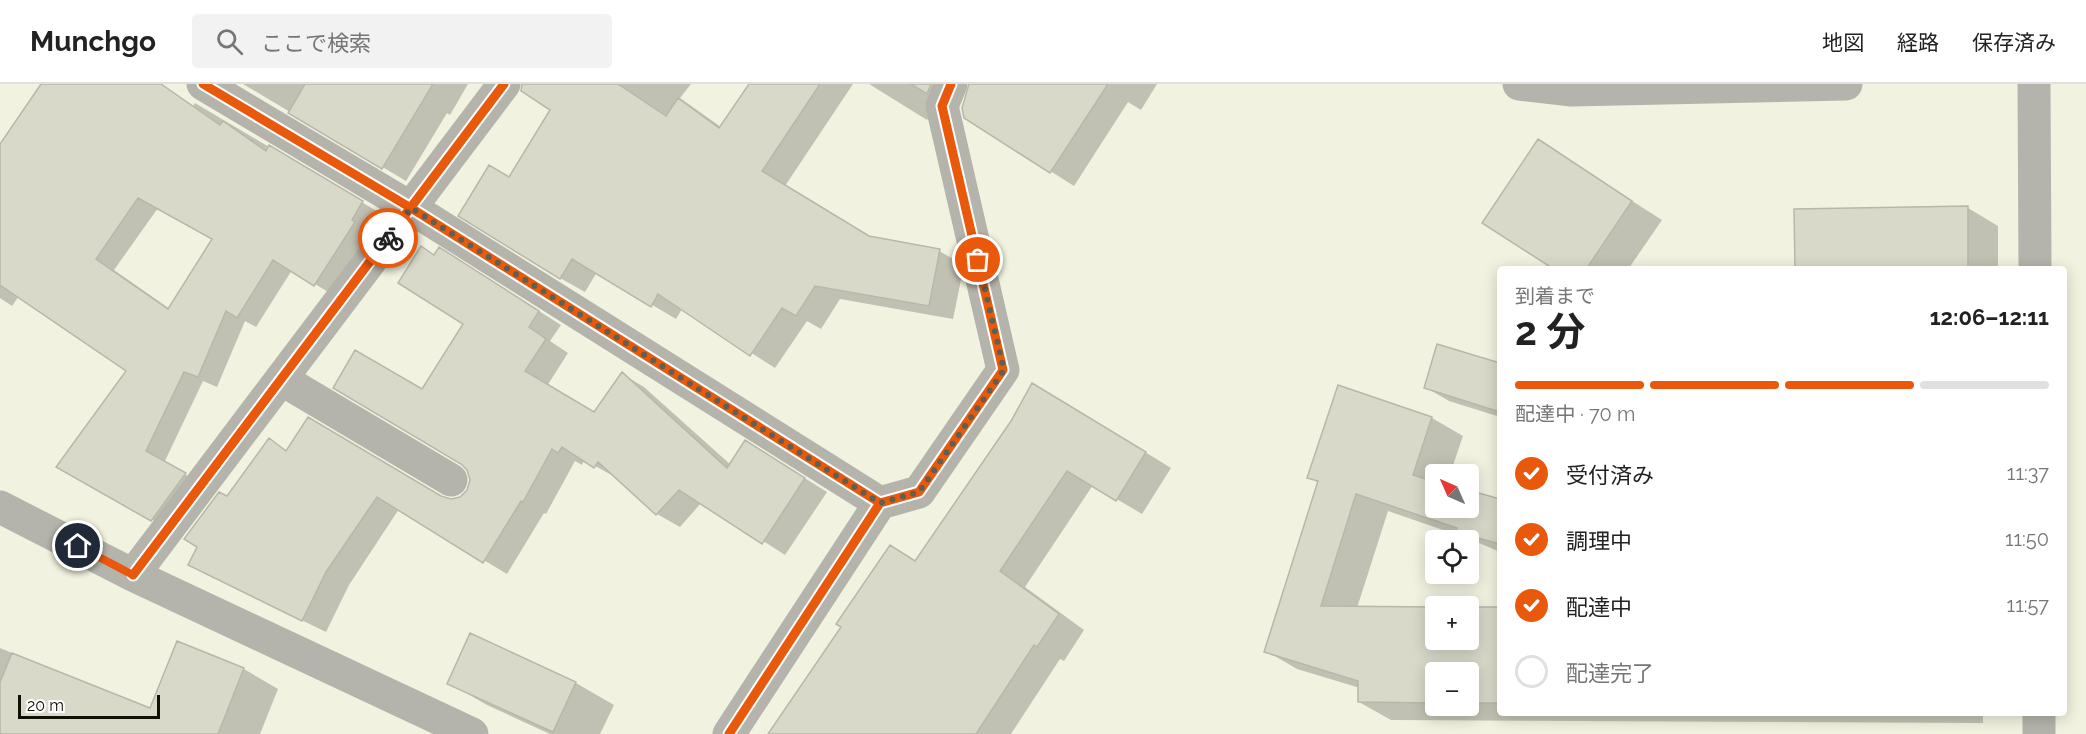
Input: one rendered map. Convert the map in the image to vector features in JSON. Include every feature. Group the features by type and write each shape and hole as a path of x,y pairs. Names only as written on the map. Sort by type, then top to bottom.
{"street":[{"path":"203,84 411,208 880,503"},
{"path":"133,575 504,84"},
{"path":"729,734 880,503 919,492 1004,370 942,106 951,84"},
{"path":"1519,84 1572,90 1846,84"},
{"path":"2034,84 2035,266"},
{"path":"281,379 451,480"},
{"path":"0,507 133,575 472,734"},
{"path":"2039,716 2039,734"}],"building":[{"path":"41,84 161,84 220,125 223,121 266,151 269,145 363,201 352,220 355,222 314,286 273,260 237,318 226,311 198,377 184,372 146,451 186,473 151,521 56,467 126,371 0,285 0,144","holes":["138,198 212,239 168,309 96,259"]},
{"path":"305,84 433,84 382,169 288,113"},
{"path":"522,84 618,84 666,116 678,98 719,128 749,84 820,84 762,171 869,236 940,249 929,306 815,286 796,316 782,308 750,356 658,294 651,307 572,259 560,279 458,216 489,165 509,177 550,110 521,91"},
{"path":"911,84 931,84 927,94"},
{"path":"969,84 1108,84 1050,173 964,118 962,108"},
{"path":"1538,139 1632,201 1588,266 1549,266 1482,223"},
{"path":"1968,206 1968,266 1795,266 1794,209"},
{"path":"421,246 434,255 439,247 539,311 529,327 546,339 525,371 594,412 622,372 727,468 745,440 805,478 762,544 679,490 656,515 598,462 594,468 562,447 558,453 552,449 523,502 521,501 483,563 377,497 326,572 302,621 188,565 197,547 184,539 219,492 227,496 269,438 286,451 308,417 441,496 451,499 460,497 467,490 470,480 467,470 461,464 333,388 355,350 422,389 463,324 398,283"},
{"path":"1437,344 1497,362 1497,411 1424,388"},
{"path":"1032,383 1146,452 1116,501 1067,471 1000,571 1059,614 1037,647 1034,645 976,734 768,734 841,627 836,624 890,545 915,561 1011,421"},
{"path":"1338,385 1432,417 1413,475 1425,479 1425,517 1356,494 1321,606 1425,607 1425,650 1479,650 1479,607 1497,607 1497,703 1479,703 1479,662 1425,662 1425,703 1358,702 1358,681 1264,652 1318,481 1307,478"},
{"path":"1479,493 1497,498 1497,543 1479,538 1479,530 1456,530 1457,528 1427,518 1479,518"},
{"path":"470,633 576,682 553,732 447,684"},
{"path":"177,641 244,668 218,734 0,734 0,682 12,653 150,708"}],"cycle path":[{"path":"203,84 411,208 880,503"},
{"path":"133,575 504,84"},
{"path":"729,734 880,503 919,492 1003,370 942,106 951,84"}],"way so far":[{"path":"388,238 411,208 880,503 919,492 1004,370 978,260"}],"route":[{"path":"78,546 133,575 388,238"}]}
